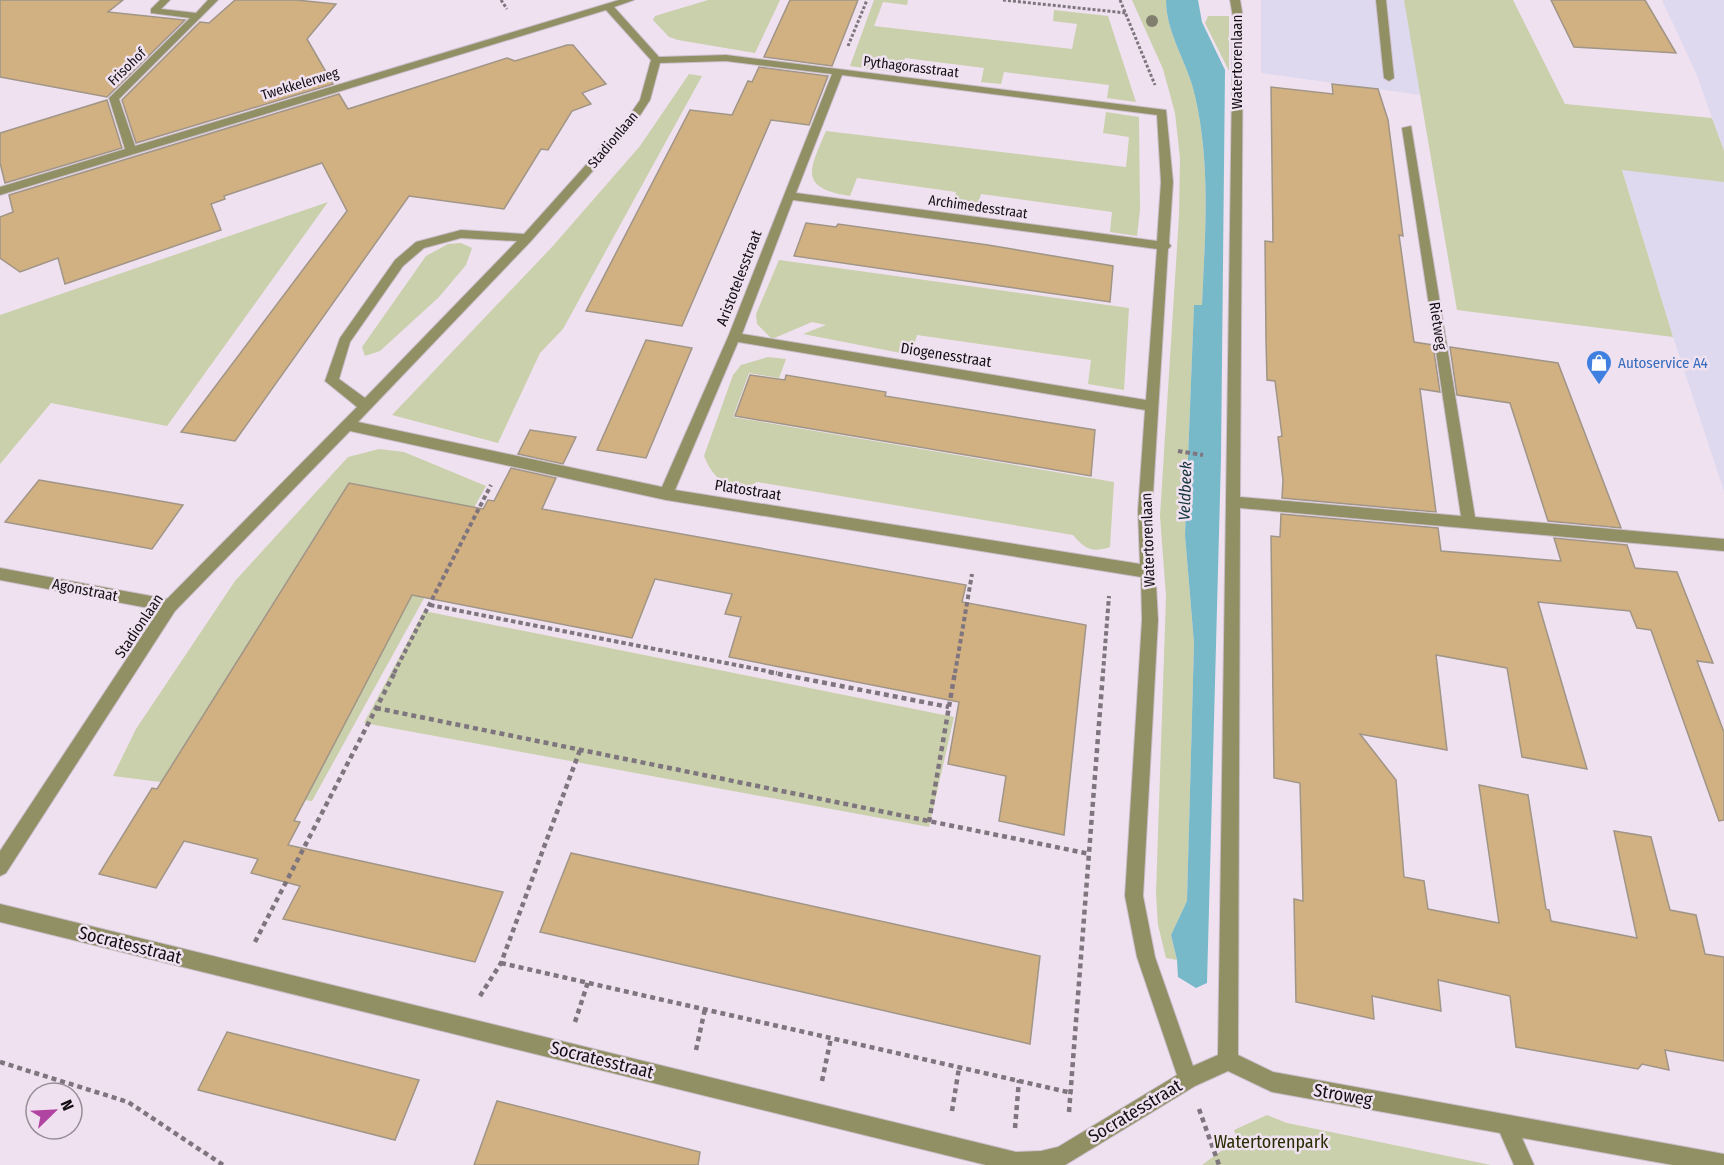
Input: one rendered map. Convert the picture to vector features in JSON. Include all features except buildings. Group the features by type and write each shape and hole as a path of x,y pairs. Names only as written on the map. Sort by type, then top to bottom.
{"street":[{"path":"165,0 154,11 198,16"},
{"name":"Frisohof","path":"131,151 114,98 213,0"},
{"name":"Twekkelerweg","path":"0,191 629,0"},
{"name":"Watertorenlaan","path":"1228,1061 1238,17 1235,0"},
{"path":"1381,0 1389,78"},
{"path":"608,6 656,60"},
{"name":"Pythagorasstraat","path":"656,60 726,58 1162,112"},
{"name":"Stadionlaan","path":"0,867 170,606 527,238 632,121 645,100 656,60"},
{"name":"Aristotelesstraat","path":"666,494 734,337 838,72"},
{"name":"Watertorenlaan","path":"1162,112 1167,182 1165,246 1145,511 1150,620 1134,896 1146,957 1188,1079"},
{"name":"Rietweg","path":"1407,128 1469,523"},
{"name":"Archimedesstraat","path":"788,196 1165,246"},
{"path":"366,406 332,381 344,341 399,263 420,245 461,234 527,238"},
{"name":"Diogenesstraat","path":"734,337 1153,406"},
{"name":"Platostraat","path":"345,425 666,494 1148,572"},
{"path":"1233,502 1724,545"},
{"name":"Agonstraat","path":"0,574 170,606"},
{"name":"Socratesstraat","path":"0,913 1012,1161 1063,1160 1188,1079"},
{"path":"1188,1079 1228,1061"},
{"name":"Stroweg","path":"1228,1061 1272,1082 1724,1164"},
{"path":"1506,1124 1524,1165"}],"path":[{"path":"838,72 867,0"},
{"path":"1003,0 1126,13"},
{"path":"1120,0 1145,57 1162,112"},
{"path":"239,972 504,459"},
{"path":"929,822 978,544"},
{"path":"1063,1160 1072,1093 1111,566"},
{"path":"429,606 949,707"},
{"path":"376,708 1090,855"},
{"path":"462,1026 501,963 580,750"},
{"path":"501,963 1072,1093"},
{"path":"688,1081 705,1010"},
{"path":"816,1113 831,1038"},
{"path":"0,1062 128,1102 223,1165"},
{"path":"947,1144 958,1068"},
{"path":"1188,1079 1220,1165"},
{"path":"1012,1161 1018,1080"}],"shaded area":[{"path":"1261,0 1404,0 1421,95 1261,73"},
{"path":"1662,0 1724,0 1724,151 1696,73"},
{"path":"1622,169 1724,182 1724,491 1673,337"}],"green space":[{"path":"708,0 780,0 755,53 678,40 669,37 653,20 655,16"},
{"path":"874,0 908,0 907,5 883,2 874,26 1072,49 1077,24 1053,21 1054,10 1108,16 1136,102 1107,98 1109,85 1004,72 1001,84 981,82 984,68 905,58 900,73 850,66"},
{"path":"1132,0 1166,0 1173,37 1188,72 1195,96 1205,174 1202,306 1194,306 1185,535 1194,643 1187,901 1171,935 1177,960 1166,958 1158,925 1156,894 1166,596 1160,516 1179,216 1180,158 1175,113 1163,69"},
{"path":"1404,0 1513,0 1565,104 1712,118 1724,151 1724,182 1622,170 1673,337 1457,310"},
{"path":"1208,16 1229,16 1229,71 1205,23"},
{"path":"689,74 702,76 563,329 540,353 498,443 392,415 552,247 640,146"},
{"path":"1106,112 1139,117 1140,210 1137,236 1110,232 1112,212 981,194 976,213 953,210 956,192 857,178 850,196 822,188 815,182 812,175 816,156 826,131 1126,167 1129,137 1103,133"},
{"path":"328,202 167,426 51,403 0,464 0,315"},
{"path":"461,243 472,248 466,265 439,297 380,351 365,356 362,347 426,256 448,244"},
{"path":"779,260 1129,308 1124,390 1088,384 1091,360 917,335 911,355 803,334 826,325 812,322 772,339 757,324 756,314"},
{"path":"768,357 786,359 779,378 749,373 733,417 1114,482 1110,547 1094,550 1081,544 1073,535 757,482 744,489 729,485 715,474 704,456 733,375 741,365"},
{"path":"379,449 404,452 486,486 312,801 113,776 136,729 235,581 348,457"},
{"path":"424,611 954,717 929,827 364,723"},
{"name":"Watertorenpark","path":"1267,1115 1287,1123 1491,1165 1202,1165 1237,1139 1234,1130"}],"water":[{"path":"1166,0 1198,0 1202,22 1225,70 1221,458 1207,983 1196,988 1178,977 1177,960 1171,935 1187,901 1194,643 1185,535 1194,305 1202,305 1205,174 1195,96 1188,72 1173,37"}],"place":[{"name":"Autoservice A4","path":"1599,386"}],"water label":[{"name":"Veldbeek","path":"1185,491"}]}
